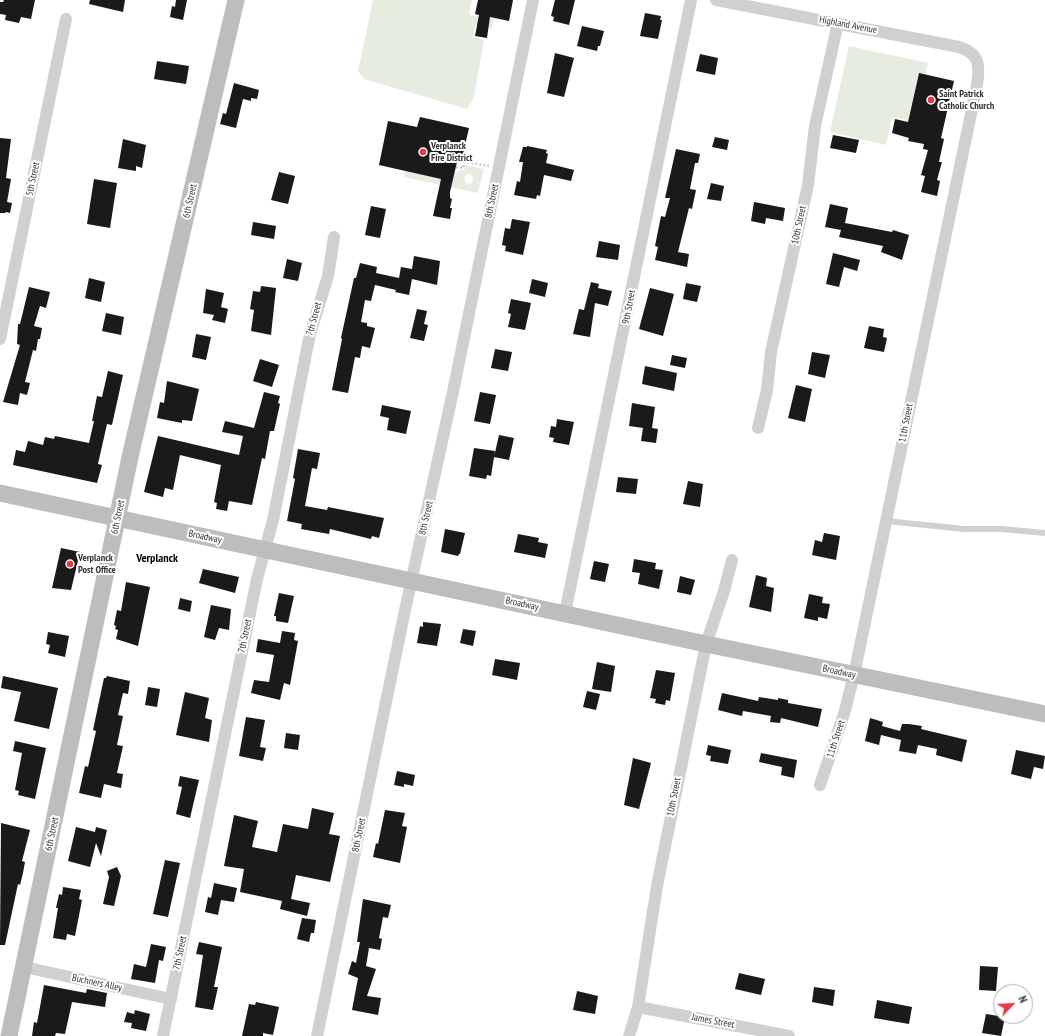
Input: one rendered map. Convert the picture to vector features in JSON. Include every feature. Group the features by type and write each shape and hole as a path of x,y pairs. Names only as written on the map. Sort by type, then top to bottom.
{"street":[{"name":"6th Street","path":"9,1036 117,518 236,0"},
{"name":"8th Street","path":"317,1036 412,580 440,456 533,0"},
{"name":"9th Street","path":"565,614 691,0"},
{"name":"Highland Avenue","path":"716,0 959,47 972,52 977,58"},
{"name":"5th Street","path":"0,339 66,19"},
{"name":"10th Street","path":"758,428 767,390 771,352 808,185 815,126 838,23"},
{"name":"11th Street","path":"820,785 844,714 854,675 977,85 979,67 977,58"},
{"name":"7th Street","path":"163,1036 257,579 274,512 308,340 332,258 334,237"},
{"name":"Broadway","path":"0,493 706,644 1045,714"},
{"name":"10th Street","path":"629,1036 638,1007 657,886 706,644 724,591 732,560"},
{"name":"Buchners Alley","path":"24,967 171,998"},
{"name":"James Street","path":"638,1007 782,1035"}],"lane":[{"path":"886,521 964,529 1002,529 1045,533"}],"path":[{"path":"456,167 463,168 465,162 499,168"}],"shaded area":[{"path":"373,0 472,0 469,15 494,19 492,28 475,25 473,37 484,40 474,97 467,109 364,79 358,71"},
{"path":"849,46 928,63 925,76 918,74 908,120 892,117 886,145 830,132"},
{"path":"465,165 484,169 478,193 404,177 405,171 453,181 455,172 464,170","holes":["470,174 473,177 473,181 470,184 466,183 464,179 466,175"]}],"building":[{"path":"4,0 35,0 31,19 21,17 19,23 5,20 6,15 0,14 0,2 3,2"},
{"path":"90,0 125,0 123,12 89,4"},
{"path":"176,0 187,0 183,20 170,17 172,6 175,7"},
{"path":"478,0 513,0 509,21 490,17 487,38 475,36 479,15 475,14"},
{"path":"555,0 575,0 569,25 553,21 554,17 551,16"},
{"path":"645,13 661,16 660,20 662,20 658,39 640,36"},
{"path":"582,26 604,31 597,51 577,46"},
{"path":"555,53 574,58 564,97 547,93"},
{"path":"700,54 718,58 715,75 696,71"},
{"path":"157,61 189,66 186,84 154,79"},
{"path":"919,73 954,81 941,138 944,139 939,162 942,162 937,180 940,181 937,196 921,192 925,176 921,175 928,150 923,149 924,144 908,141 909,138 892,133 895,119 908,122"},
{"path":"234,83 259,90 257,99 251,98 251,101 243,99 236,128 220,124 223,113 226,114"},
{"name":"Verplanck Fire District","path":"420,117 469,128 461,163 457,162 450,192 450,198 452,199 450,208 452,208 450,219 433,216 441,179 379,165 388,121 417,127"},
{"path":"833,135 859,140 856,153 830,148"},
{"path":"715,137 729,140 727,150 712,147"},
{"path":"0,138 11,139 6,178 11,179 7,202 12,203 10,213 0,213"},
{"path":"123,139 146,145 142,168 136,166 136,171 118,168"},
{"path":"527,146 547,150 546,153 548,154 546,163 574,170 571,181 544,175 540,196 537,195 536,199 514,195 517,181 520,182 523,162 519,162 523,147"},
{"path":"676,149 700,154 698,163 695,163 690,189 696,190 692,209 689,208 678,252 689,254 687,267 655,260 658,247 655,246 661,216 665,217 670,198 665,198"},
{"path":"279,172 295,176 288,204 271,200"},
{"path":"94,179 117,183 110,228 87,224"},
{"path":"711,183 724,186 721,201 707,199"},
{"path":"754,202 785,208 783,221 766,218 765,224 751,221"},
{"path":"830,204 848,208 845,223 892,232 893,230 909,235 902,260 881,252 883,246 839,237 841,230 825,227"},
{"path":"371,206 386,209 380,238 365,235"},
{"path":"512,219 530,222 523,255 505,251 506,246 502,245 505,228 510,229"},
{"path":"253,222 276,226 274,239 251,235"},
{"path":"599,241 620,245 618,260 596,257"},
{"path":"833,253 860,260 857,271 844,267 839,287 826,284"},
{"path":"414,256 440,261 437,285 412,279 409,295 375,285 371,301 365,300 361,322 367,323 367,326 375,328 370,348 362,346 360,358 355,357 348,393 332,390 354,278 356,278 360,263 377,267 376,273 399,278 401,267 412,269"},
{"path":"287,259 302,263 298,281 283,278"},
{"path":"89,278 105,282 101,302 85,298"},
{"path":"532,279 548,283 545,297 529,293"},
{"path":"591,282 599,284 598,288 612,291 608,306 595,303 590,337 573,334 579,309 584,310"},
{"path":"686,283 701,286 697,302 683,299"},
{"path":"261,286 276,288 271,335 251,331 254,310 250,309 253,291 260,292"},
{"path":"29,287 50,292 46,308 40,306 34,326 42,328 40,339 38,339 36,351 33,350 25,382 30,383 27,395 20,393 18,405 3,402 20,345 17,344 18,324 20,324"},
{"path":"650,288 674,294 663,336 639,329"},
{"path":"206,289 224,293 221,307 228,309 225,323 212,320 214,315 203,313"},
{"path":"511,299 531,303 525,330 508,327 511,314 508,313"},
{"path":"417,309 427,311 424,324 428,325 424,341 410,338"},
{"path":"106,313 124,317 121,335 102,331"},
{"path":"869,326 884,329 883,337 887,338 884,352 864,348"},
{"path":"196,334 211,337 206,360 192,357"},
{"path":"495,349 512,352 508,371 491,368"},
{"path":"812,352 830,355 825,378 808,374"},
{"path":"672,355 687,358 685,368 670,365"},
{"path":"260,359 279,365 272,387 253,381"},
{"path":"645,366 677,373 674,391 642,384"},
{"path":"108,371 123,375 112,425 107,424 98,464 102,465 97,483 13,465 16,450 25,452 28,441 43,445 45,437 54,439 55,436 89,443 94,421 92,421 97,396 102,397"},
{"path":"167,381 199,389 192,421 182,420 182,423 157,418 160,402 164,403"},
{"path":"796,385 812,389 805,422 788,418"},
{"path":"264,392 280,396 278,403 280,404 274,431 270,431 265,459 262,458 252,505 229,501 227,511 216,509 217,503 214,502 221,465 180,455 173,490 165,488 163,497 144,492 158,436 239,455 243,436 222,432 225,421 254,428"},
{"path":"480,392 496,395 490,424 474,421"},
{"path":"632,403 655,407 652,428 658,429 656,443 641,441 643,428 629,426"},
{"path":"382,405 411,411 406,434 387,430 389,418 380,416"},
{"path":"557,419 574,422 569,445 553,442 554,438 549,437 551,426 556,427"},
{"path":"499,435 514,438 509,460 494,457"},
{"path":"474,448 495,451 491,476 487,475 486,479 469,476"},
{"path":"298,449 320,453 317,469 312,468 305,506 327,510 328,507 384,518 379,538 372,536 371,539 330,529 329,534 301,529 302,524 287,521 295,479 293,478"},
{"path":"618,477 638,479 636,494 616,492"},
{"path":"688,481 703,484 700,507 683,504"},
{"path":"445,529 465,533 460,554 458,556 441,552"},
{"path":"824,533 840,536 836,560 812,555 815,540 822,542"},
{"path":"518,534 539,538 538,542 548,544 545,558 514,552"},
{"path":"61,548 80,552 71,590 52,588"},
{"path":"634,559 656,563 655,569 663,570 659,589 638,584 640,573 632,572"},
{"path":"594,561 609,564 605,582 590,579"},
{"path":"203,569 239,577 235,593 199,583"},
{"path":"756,575 767,578 766,586 774,588 771,612 749,607"},
{"path":"680,576 695,580 691,595 677,592"},
{"path":"126,582 150,587 138,646 116,639 118,630 115,629 116,626 114,625 117,610 121,611"},
{"path":"279,593 294,596 288,623 276,621 276,616 274,616"},
{"path":"809,594 823,597 822,603 830,604 827,619 818,617 818,621 804,618"},
{"path":"180,598 192,601 190,612 178,609"},
{"path":"211,605 231,609 229,630 219,628 215,640 204,637"},
{"path":"423,622 441,624 437,646 417,643 420,626 423,627"},
{"path":"463,629 476,631 473,646 460,643"},
{"path":"282,631 295,633 294,640 298,641 290,685 284,683 280,700 251,693 254,680 269,682 274,655 256,652 258,639 280,643"},
{"path":"48,632 69,636 65,657 48,653 50,645 46,644"},
{"path":"495,659 520,663 517,680 492,675"},
{"path":"597,662 615,666 611,692 592,689"},
{"path":"656,670 675,673 670,701 666,700 665,705 655,703 656,699 650,698"},
{"path":"3,676 58,688 49,729 14,721 21,692 1,688"},
{"path":"107,676 130,681 128,694 123,693 118,715 123,716 117,745 123,746 117,773 123,774 121,788 104,784 101,798 79,793 85,766 88,767 96,731 93,730 104,678"},
{"path":"148,687 160,689 157,707 145,705"},
{"path":"587,691 600,694 596,710 583,707"},
{"path":"185,692 209,698 205,718 212,720 209,742 176,735"},
{"path":"722,693 758,701 759,697 778,700 778,698 788,700 788,703 822,709 818,727 781,718 780,723 770,722 771,716 743,711 742,716 718,710"},
{"path":"246,717 265,720 260,747 266,748 263,761 239,756"},
{"path":"870,718 883,722 882,726 900,731 902,724 909,724 922,726 921,729 967,740 962,762 936,755 937,749 918,745 916,754 899,751 901,740 881,735 879,745 865,741"},
{"path":"286,733 300,735 298,750 284,748"},
{"path":"15,741 46,748 35,799 18,795 19,791 15,790 22,753 13,751"},
{"path":"708,745 731,750 728,764 710,761 711,756 706,755"},
{"path":"1016,750 1045,756 1043,769 1034,767 1031,779 1011,774"},
{"path":"761,753 797,760 794,778 781,775 782,767 759,762"},
{"path":"633,758 651,763 639,809 624,805"},
{"path":"397,771 415,775 413,786 404,784 404,787 394,785"},
{"path":"180,776 199,780 190,818 176,814 182,787 178,786"},
{"path":"312,808 334,813 329,834 340,836 330,882 296,875 291,899 310,903 307,916 280,909 282,901 240,892 244,869 224,866 234,815 258,821 252,847 277,852 283,824 308,829"},
{"path":"385,810 405,813 402,826 407,827 400,863 373,857 376,843 378,844"},
{"path":"1,823 30,830 22,861 25,862 23,873 20,885 18,884 5,945 0,945"},
{"path":"76,827 95,832 96,827 107,830 101,856 96,843 90,867 68,861"},
{"path":"165,860 180,863 168,917 153,914"},
{"path":"117,867 121,876 114,906 103,904 109,877 107,871"},
{"path":"214,883 237,888 234,902 221,900 218,915 205,912 208,897 211,898"},
{"path":"63,887 81,890 79,899 82,900 75,936 67,934 66,940 53,938 58,908 56,908 59,894 62,895"},
{"path":"363,899 391,905 388,918 383,917 379,938 382,939 380,950 369,948 366,966 376,969 367,996 381,998 378,1015 352,1010 358,978 348,974 352,961 356,963 360,942 357,942"},
{"path":"302,918 316,920 314,933 311,933 309,942 297,939"},
{"path":"199,942 222,947 214,987 218,987 213,1010 195,1007 203,955 196,954"},
{"path":"151,944 166,947 163,961 159,960 155,983 131,979 134,964 146,967"},
{"path":"980,966 998,967 997,984 993,984 993,991 979,990"},
{"path":"739,973 765,979 761,995 735,989"},
{"path":"44,985 86,993 87,989 107,993 105,1007 72,1002 65,1034 56,1033 55,1036 32,1036 34,1022 37,1023"},
{"path":"814,987 835,990 833,1006 812,1002"},
{"path":"577,991 598,996 595,1014 573,1010"},
{"path":"877,1000 912,1007 909,1024 874,1018"},
{"path":"256,1002 279,1007 273,1035 263,1033 263,1036 242,1036 249,1004 255,1005"},
{"path":"135,1010 150,1014 146,1031 131,1028 132,1023 124,1022 127,1012 134,1014"},
{"path":"986,1014 993,1015 993,1024 1004,1024 1001,1036 982,1033"}],"place":[{"name":"Saint Patrick Catholic Church","path":"931,100"},
{"name":"Verplanck Fire District","path":"423,152"},
{"name":"Verplanck Post Office","path":"70,564"}],"district":[{"name":"Verplanck","path":"157,559"}]}
